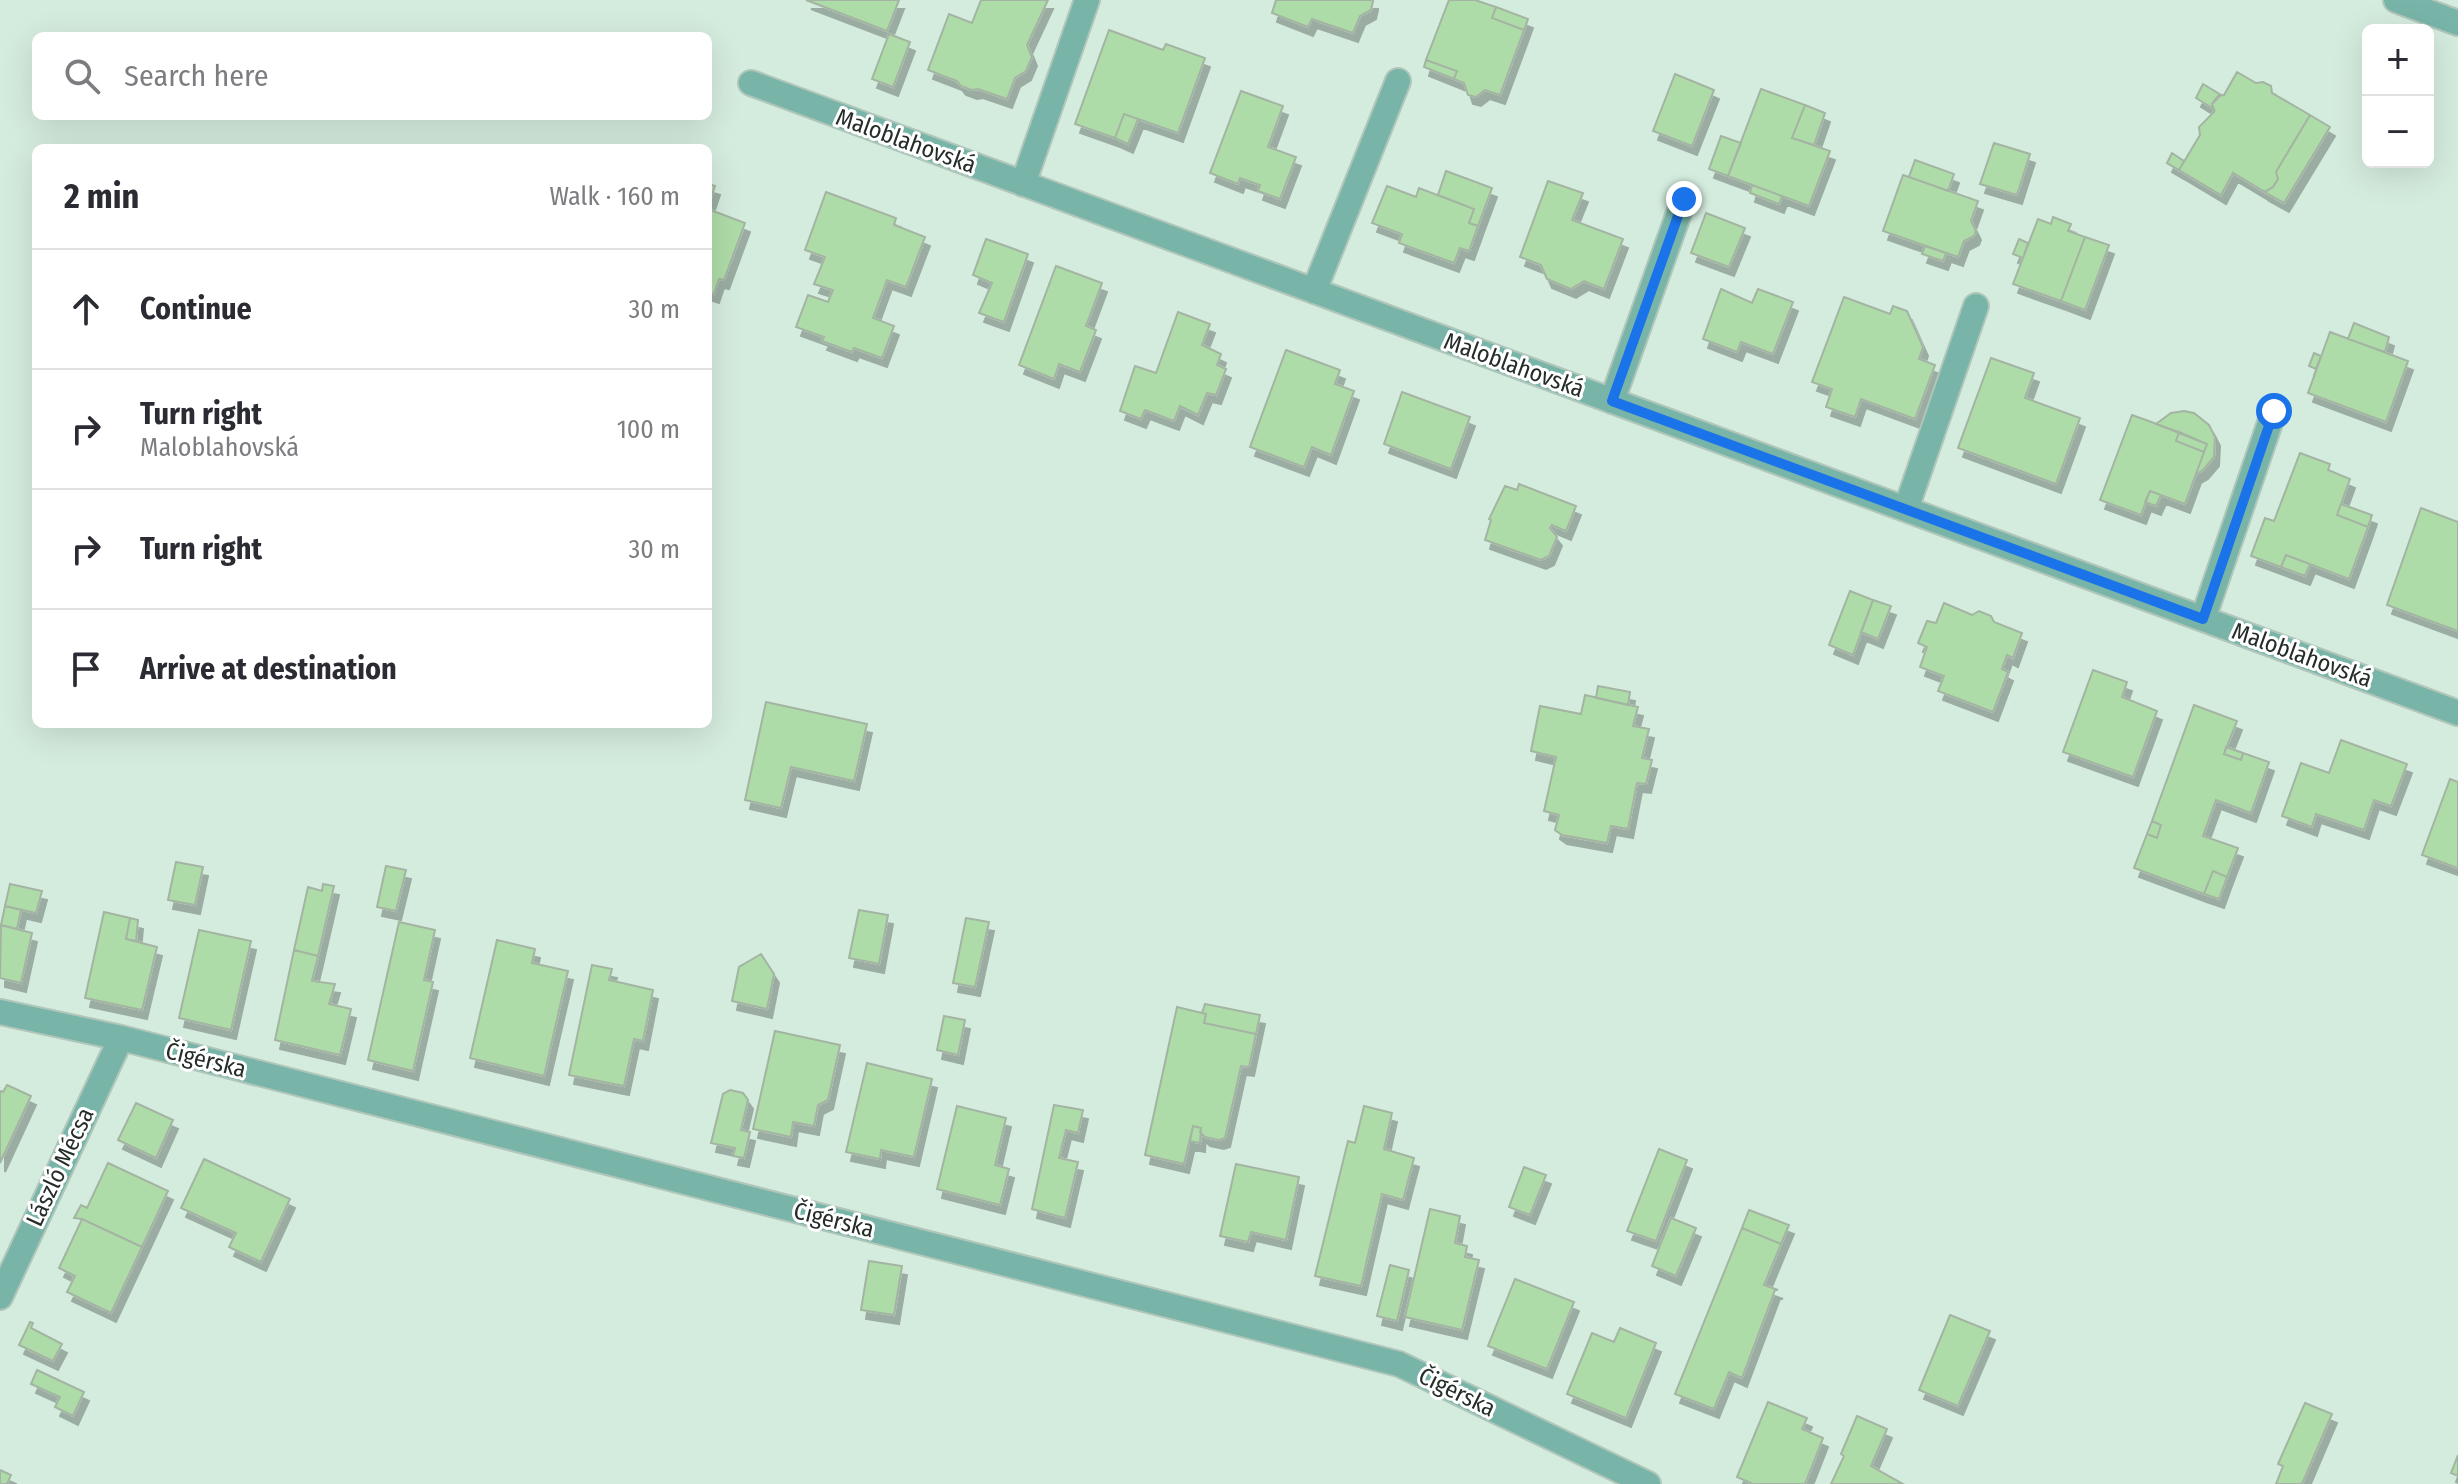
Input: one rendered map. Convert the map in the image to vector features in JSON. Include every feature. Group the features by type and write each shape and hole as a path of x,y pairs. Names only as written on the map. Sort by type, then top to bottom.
{"street":[{"path":"1023,184 1087,0"},
{"path":"2396,0 2458,23"},
{"path":"1314,291 1398,81"},
{"name":"Maloblahovská","path":"751,83 2458,713"},
{"path":"1612,401 1684,199"},
{"path":"1906,509 1976,306"},
{"path":"2203,619 2274,411"},
{"name":"Čigérska","path":"0,1012 121,1038 1399,1364 1648,1484"},
{"name":"László Mécsa","path":"0,1297 121,1038"}],"building":[{"path":"806,0 899,0 887,31"},
{"path":"981,0 1048,0 1027,45 1032,57 1026,71 1015,78 1007,99 961,86 957,81 928,70 949,14 972,23"},
{"path":"1276,0 1373,1 1371,10 1360,16 1353,33 1312,19 1308,27 1272,13"},
{"path":"1449,0 1475,0 1496,7 1492,18 1524,30 1500,95 1485,90 1476,97 1468,95 1464,83 1454,79 1457,71 1426,60"},
{"path":"1496,7 1528,19 1524,30 1492,18"},
{"path":"1109,30 1163,50 1166,44 1205,58 1178,133 1124,114 1115,138 1075,124"},
{"path":"889,34 910,42 893,87 872,79"},
{"path":"1426,60 1457,71 1454,79 1424,67"},
{"path":"2237,72 2256,83 2271,86 2272,93 2310,115 2276,172 2278,179 2273,187 2265,192 2233,173 2221,195 2179,170 2200,135 2199,127 2214,112 2212,104 2218,96 2224,95"},
{"path":"1675,74 1714,90 1692,146 1653,131"},
{"path":"2203,84 2221,95 2212,104 2214,109 2196,98"},
{"path":"1761,89 1805,105 1792,138 1830,151 1809,206 1728,176"},
{"path":"1241,91 1283,106 1268,147 1296,157 1280,199 1258,191 1260,185 1240,178 1238,184 1210,173"},
{"path":"1805,105 1825,113 1814,145 1792,138"},
{"path":"1124,114 1138,119 1128,144 1115,138"},
{"path":"2310,115 2330,127 2284,203 2264,192 2273,187 2278,179 2276,172"},
{"path":"1721,136 1741,143 1728,176 1709,169"},
{"path":"1994,143 2030,154 2017,195 1980,184"},
{"path":"2172,153 2184,161 2179,170 2167,163"},
{"path":"1915,160 1954,174 1948,191 1909,177"},
{"path":"1446,171 1492,188 1478,226 1469,223 1474,209 1438,195"},
{"path":"1903,175 1978,201 1971,221 1976,231 1974,236 1964,241 1958,257 1883,231"},
{"path":"1548,181 1583,193 1572,220 1623,239 1604,289 1584,281 1571,289 1547,279 1541,265 1520,257"},
{"path":"1752,185 1782,196 1779,204 1750,193"},
{"path":"1387,186 1416,197 1419,188 1474,209 1469,223 1478,226 1469,251 1460,248 1454,263 1399,243 1402,234 1372,223"},
{"path":"826,192 896,218 894,225 925,237 906,287 887,280 873,318 894,326 882,358 854,348 852,352 796,327 808,295 828,302 833,290 814,284 825,257 805,250"},
{"path":"712,211 745,223 724,280 719,279 714,294"},
{"path":"1706,213 1745,228 1729,267 1691,253"},
{"path":"2053,217 2071,224 2068,231 2085,237 2061,301 2013,284 2038,219 2051,224"},
{"path":"2085,237 2109,245 2085,310 2061,301"},
{"path":"986,239 1028,254 1004,322 979,313 992,283 973,275"},
{"path":"2019,239 2028,243 2023,258 2013,254"},
{"path":"1925,246 1946,253 1943,261 1922,254"},
{"path":"1056,266 1102,283 1086,326 1096,330 1080,372 1059,364 1054,379 1019,365"},
{"path":"1721,289 1752,303 1758,289 1793,302 1773,354 1741,342 1737,352 1703,339"},
{"path":"1844,297 1890,314 1893,306 1907,311 1923,347 1919,359 1935,365 1915,419 1861,399 1855,417 1826,407 1832,389 1812,382"},
{"path":"1178,312 1210,324 1202,345 1221,354 1217,365 1226,369 1216,395 1207,393 1198,415 1180,406 1174,421 1145,410 1141,419 1120,411 1135,366 1156,373"},
{"path":"2354,323 2389,337 2385,352 2348,339"},
{"path":"2330,332 2408,361 2386,422 2308,393"},
{"path":"1286,350 1340,370 1335,384 1354,391 1331,455 1312,447 1304,467 1250,447"},
{"path":"2314,353 2321,356 2316,369 2309,366"},
{"path":"1991,358 2034,373 2025,398 2080,418 2056,484 1958,448"},
{"path":"1402,392 1470,417 1451,469 1384,444"},
{"path":"2171,413 2194,413 2209,425 2215,437 2214,457 2196,474 2207,444 2156,424"},
{"path":"2132,415 2179,432 2176,441 2204,452 2185,504 2150,491 2141,515 2100,500"},
{"path":"2179,432 2207,444 2204,452 2176,441"},
{"path":"2300,453 2330,464 2328,470 2350,479 2337,515 2368,527 2349,579 2286,555 2281,567 2251,556 2265,518 2274,521"},
{"path":"1519,484 1576,506 1566,531 1552,525 1550,528 1557,537 1549,556 1541,560 1485,540 1489,519 1505,486 1517,490"},
{"path":"2150,491 2161,495 2156,506 2145,502"},
{"path":"2341,504 2372,515 2368,527 2337,515"},
{"path":"2421,508 2458,522 2458,631 2387,605"},
{"path":"2286,555 2310,564 2305,576 2281,567"},
{"path":"1850,591 1873,600 1853,655 1829,645"},
{"path":"1873,600 1891,606 1878,639 1861,632"},
{"path":"1944,603 1972,615 1979,611 1991,616 1994,622 2022,633 2013,658 2007,655 2002,669 2008,672 1993,712 1938,691 1944,676 1920,667 1927,647 1918,643 1927,621 1936,623"},
{"path":"2093,670 2127,682 2122,697 2157,711 2133,777 2063,752"},
{"path":"1598,686 1630,692 1628,705 1596,698"},
{"path":"1585,695 1638,707 1633,726 1649,729 1642,758 1652,760 1646,784 1637,783 1628,829 1611,826 1607,843 1562,835 1555,830 1559,815 1544,811 1556,757 1531,751 1540,706 1581,714"},
{"path":"766,702 867,724 854,781 791,767 781,808 745,800"},
{"path":"2194,705 2237,721 2224,754 2241,760 2243,753 2269,762 2251,813 2216,800 2203,836 2238,848 2227,877 2213,871 2204,894 2134,868 2147,834 2157,838 2161,825 2152,821"},
{"path":"2341,740 2407,764 2391,806 2374,800 2364,830 2316,814 2312,827 2282,816 2301,763 2329,773"},
{"path":"2226,747 2243,753 2241,760 2224,754"},
{"path":"2450,779 2458,782 2458,868 2422,855"},
{"path":"2152,821 2161,825 2157,838 2147,834"},
{"path":"176,862 203,867 195,905 168,900"},
{"path":"386,866 406,870 396,911 377,907"},
{"path":"2213,871 2227,877 2219,899 2204,894"},
{"path":"10,884 42,891 36,913 5,906"},
{"path":"323,884 334,886 318,956 294,950 308,887 322,891"},
{"path":"5,906 21,910 17,929 1,925"},
{"path":"859,910 888,915 879,964 849,958"},
{"path":"104,912 130,918 126,939 157,947 142,1010 85,998"},
{"path":"130,918 138,920 136,941 126,939"},
{"path":"966,918 989,922 975,987 953,983"},
{"path":"399,922 435,930 424,980 433,982 413,1071 368,1060"},
{"path":"1,925 32,933 21,983 0,978"},
{"path":"199,930 251,941 231,1030 179,1018"},
{"path":"497,940 535,949 532,963 568,971 544,1076 470,1058"},
{"path":"294,950 318,956 312,981 335,984 329,1004 351,1009 340,1055 275,1040"},
{"path":"761,954 774,974 767,1009 732,1001 739,967"},
{"path":"592,965 612,969 609,980 653,990 643,1041 634,1039 624,1086 569,1075"},
{"path":"1205,1004 1260,1015 1256,1034 1204,1023 1206,1014 1202,1013"},
{"path":"1177,1007 1206,1014 1204,1023 1256,1034 1249,1067 1241,1066 1225,1138 1205,1137 1200,1132 1201,1128 1193,1126 1184,1164 1145,1155"},
{"path":"944,1016 965,1020 958,1055 937,1050"},
{"path":"775,1031 840,1045 828,1100 818,1105 814,1126 793,1122 791,1137 753,1129"},
{"path":"867,1063 932,1079 914,1157 881,1150 880,1159 846,1152"},
{"path":"7,1085 31,1096 0,1163 0,1091 3,1092"},
{"path":"730,1090 743,1093 748,1100 741,1130 750,1132 744,1158 733,1156 735,1148 711,1143 723,1094"},
{"path":"136,1103 173,1120 156,1158 118,1140"},
{"path":"1054,1105 1083,1110 1078,1133 1066,1130 1059,1158 1078,1162 1065,1218 1032,1209"},
{"path":"957,1106 1006,1118 995,1165 1009,1169 1000,1205 937,1189"},
{"path":"1364,1106 1392,1113 1384,1149 1414,1158 1403,1200 1382,1194 1361,1286 1315,1276 1348,1141 1355,1143"},
{"path":"1193,1126 1201,1128 1200,1143 1190,1141"},
{"path":"1659,1149 1687,1160 1656,1241 1627,1231"},
{"path":"204,1159 290,1199 261,1262 229,1247 236,1233 181,1208"},
{"path":"108,1163 168,1191 142,1247 74,1218 81,1205 87,1208"},
{"path":"1236,1164 1299,1177 1286,1240 1251,1232 1248,1242 1220,1236"},
{"path":"1524,1167 1546,1175 1530,1215 1509,1207"},
{"path":"1430,1209 1460,1216 1455,1243 1467,1246 1465,1257 1479,1260 1462,1330 1405,1317"},
{"path":"1749,1210 1789,1225 1781,1244 1742,1228"},
{"path":"1671,1218 1696,1228 1676,1276 1652,1266"},
{"path":"82,1219 142,1247 111,1313 67,1292 75,1276 59,1268"},
{"path":"1742,1228 1781,1244 1764,1285 1778,1290 1775,1290 1742,1378 1729,1372 1714,1409 1675,1394"},
{"path":"869,1261 902,1266 894,1315 861,1310"},
{"path":"1390,1265 1409,1270 1397,1321 1377,1316"},
{"path":"1515,1279 1574,1302 1547,1369 1488,1346"},
{"path":"1950,1315 1990,1331 1958,1406 1919,1390"},
{"path":"30,1322 33,1323 31,1328 62,1344 53,1361 19,1345"},
{"path":"1620,1328 1656,1343 1626,1418 1567,1394 1592,1333 1614,1342"},
{"path":"37,1370 84,1392 73,1416 55,1407 60,1397 31,1384"},
{"path":"1768,1402 1807,1418 1802,1429 1823,1438 1805,1484 1753,1484 1737,1477"},
{"path":"2305,1403 2332,1414 2302,1484 2276,1484 2283,1466 2278,1464"},
{"path":"1857,1416 1887,1429 1871,1466 1903,1484 1831,1484"},
{"path":"2458,1455 2458,1476 2451,1473"},
{"path":"0,1470 11,1475 7,1484 0,1484"}],"route":[{"path":"1684,199 1612,401 2203,619 2274,411"}]}
